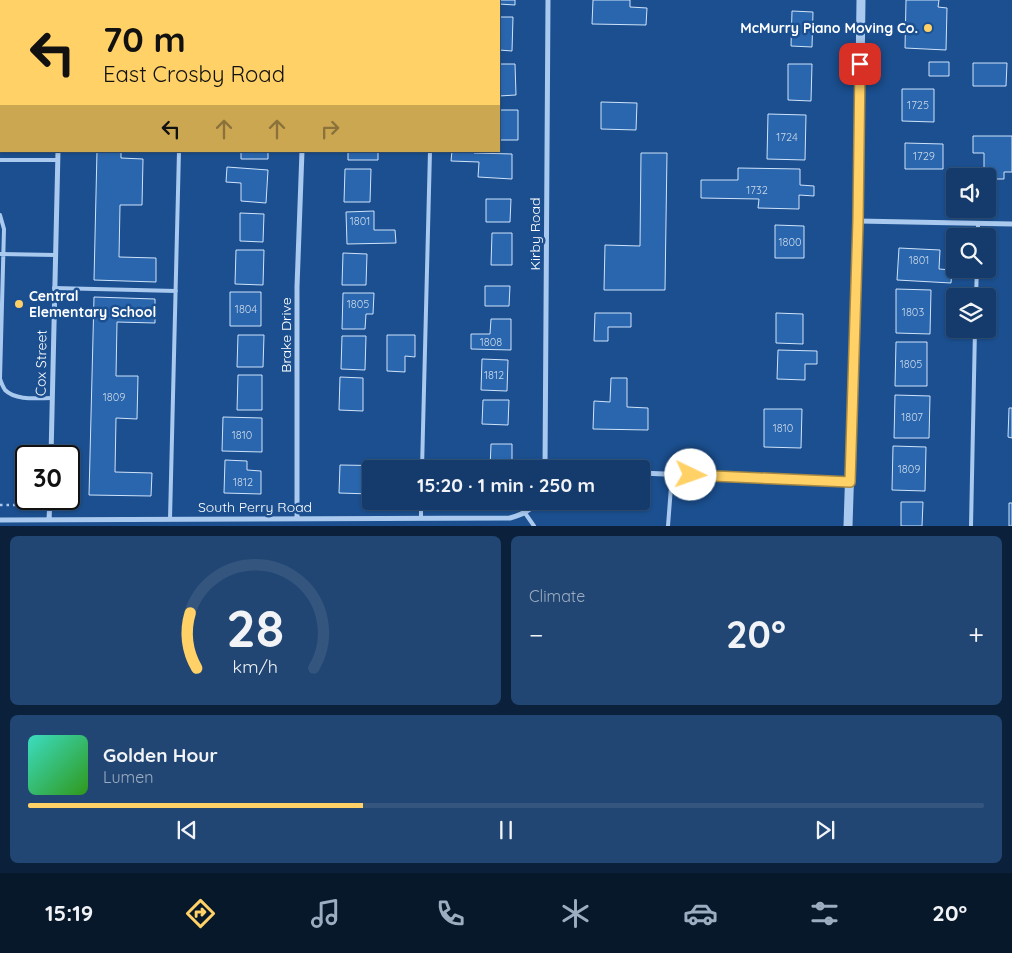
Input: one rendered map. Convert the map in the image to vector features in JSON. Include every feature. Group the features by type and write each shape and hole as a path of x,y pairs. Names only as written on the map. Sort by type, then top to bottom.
{"street":[{"name":"Kirby Road","path":"545,460 548,0"},
{"path":"848,526 858,221 861,0"},
{"name":"Cox Street","path":"51,445 58,152"},
{"name":"Brake Drive","path":"297,518 297,287 302,152"},
{"path":"858,221 1012,224"},
{"path":"650,473 850,482"},
{"path":"49,510 49,520"},
{"path":"525,513 529,510"},
{"name":"South Perry Road","path":"0,520 510,518 525,513"}],"lane":[{"path":"170,519 179,152"},
{"path":"422,460 430,152"},
{"path":"0,160 57,160"},
{"path":"0,214 4,229 0,379 4,389 15,395 25,398 52,398"},
{"path":"978,223 978,228"},
{"path":"2,254 55,255"},
{"path":"54,288 176,291"},
{"path":"970,526 975,338"},
{"path":"668,526 672,474"},
{"path":"421,510 421,518"},
{"path":"525,513 534,526"}],"path":[{"path":"0,505 15,505"}],"building":[{"path":"500,0 515,0 515,5 500,4"},
{"path":"593,0 630,0 630,7 647,8 646,25 592,24"},
{"path":"906,0 939,0 938,7 947,8 946,50 905,48"},
{"path":"792,11 813,12 812,47 791,46"},
{"path":"500,17 513,17 512,51 500,50"},
{"path":"929,62 949,62 949,76 929,76"},
{"path":"973,63 1007,63 1006,86 973,86"},
{"path":"500,64 515,64 516,95 500,96"},
{"path":"788,64 812,64 811,101 788,100"},
{"path":"902,89 934,89 934,122 902,121"},
{"path":"601,102 637,103 636,130 601,129"},
{"path":"500,110 518,110 518,140 500,140"},
{"path":"768,114 806,115 805,160 767,159"},
{"path":"973,136 1012,136 1012,172 1004,172 1004,179 996,179 996,168 984,168 984,153 973,153"},
{"path":"905,143 943,144 943,169 905,169"},
{"path":"97,152 121,152 121,158 143,159 142,205 120,205 119,257 156,258 156,282 94,280"},
{"path":"241,152 268,152 268,159 241,159"},
{"path":"348,152 378,152 378,160 348,160"},
{"path":"452,152 512,154 512,179 478,177 479,162 451,161"},
{"path":"641,153 667,153 665,290 604,290 605,245 640,246"},
{"path":"227,167 268,170 266,203 241,201 241,183 226,182"},
{"path":"738,168 800,169 800,185 814,186 814,196 799,195 799,209 758,208 759,199 701,198 701,180 738,180"},
{"path":"345,169 371,169 370,202 344,202"},
{"path":"486,199 511,199 510,222 486,222"},
{"path":"374,211 374,230 395,230 396,243 347,244 346,212"},
{"path":"240,213 264,214 263,242 240,241"},
{"path":"775,225 804,226 804,258 775,258"},
{"path":"492,233 512,233 512,265 491,265"},
{"path":"899,248 940,250 939,269 946,270 946,278 951,278 951,283 897,280"},
{"path":"236,250 264,250 263,285 235,284"},
{"path":"343,253 367,254 366,285 342,285"},
{"path":"485,286 510,286 509,306 485,306"},
{"path":"896,289 931,290 930,334 896,333"},
{"path":"230,292 261,292 261,326 230,326"},
{"path":"343,293 374,293 373,314 366,314 365,329 342,329"},
{"path":"94,297 155,299 155,323 117,322 116,376 138,376 137,419 116,418 115,472 152,473 151,496 89,495"},
{"path":"595,313 631,313 631,327 608,327 608,341 594,341"},
{"path":"776,313 803,314 803,344 776,343"},
{"path":"491,319 511,319 511,350 471,349 471,334 490,334"},
{"path":"238,335 264,335 263,367 237,367"},
{"path":"387,335 415,335 415,357 405,356 405,372 387,371"},
{"path":"342,336 366,336 365,370 341,369"},
{"path":"896,342 927,342 927,386 895,386"},
{"path":"778,350 817,351 817,364 805,364 805,380 777,379"},
{"path":"482,359 508,360 507,391 481,390"},
{"path":"238,375 262,375 262,410 237,410"},
{"path":"340,377 363,378 363,411 339,410"},
{"path":"611,378 627,378 627,407 648,408 648,430 593,429 594,401 610,402"},
{"path":"895,395 930,396 929,438 894,438"},
{"path":"483,400 509,400 508,425 482,424"},
{"path":"1009,408 1012,408 1012,438 1008,437"},
{"path":"764,409 802,409 801,448 764,447"},
{"path":"223,417 262,418 262,452 222,451"},
{"path":"491,444 512,444 512,460 490,460"},
{"path":"893,446 926,447 925,491 892,490"},
{"path":"225,460 247,461 247,470 261,471 261,494 224,493"},
{"path":"340,465 362,465 362,494 339,493"},
{"path":"901,502 923,502 922,526 901,526"},
{"path":"1009,503 1012,503 1012,526 1009,526"}],"place":[{"name":"McMurry Piano Moving Co.","path":"928,28"},
{"name":"Central Elementary School","path":"19,304"}],"route":[{"path":"691,475 850,482 858,221 860,64"}]}
